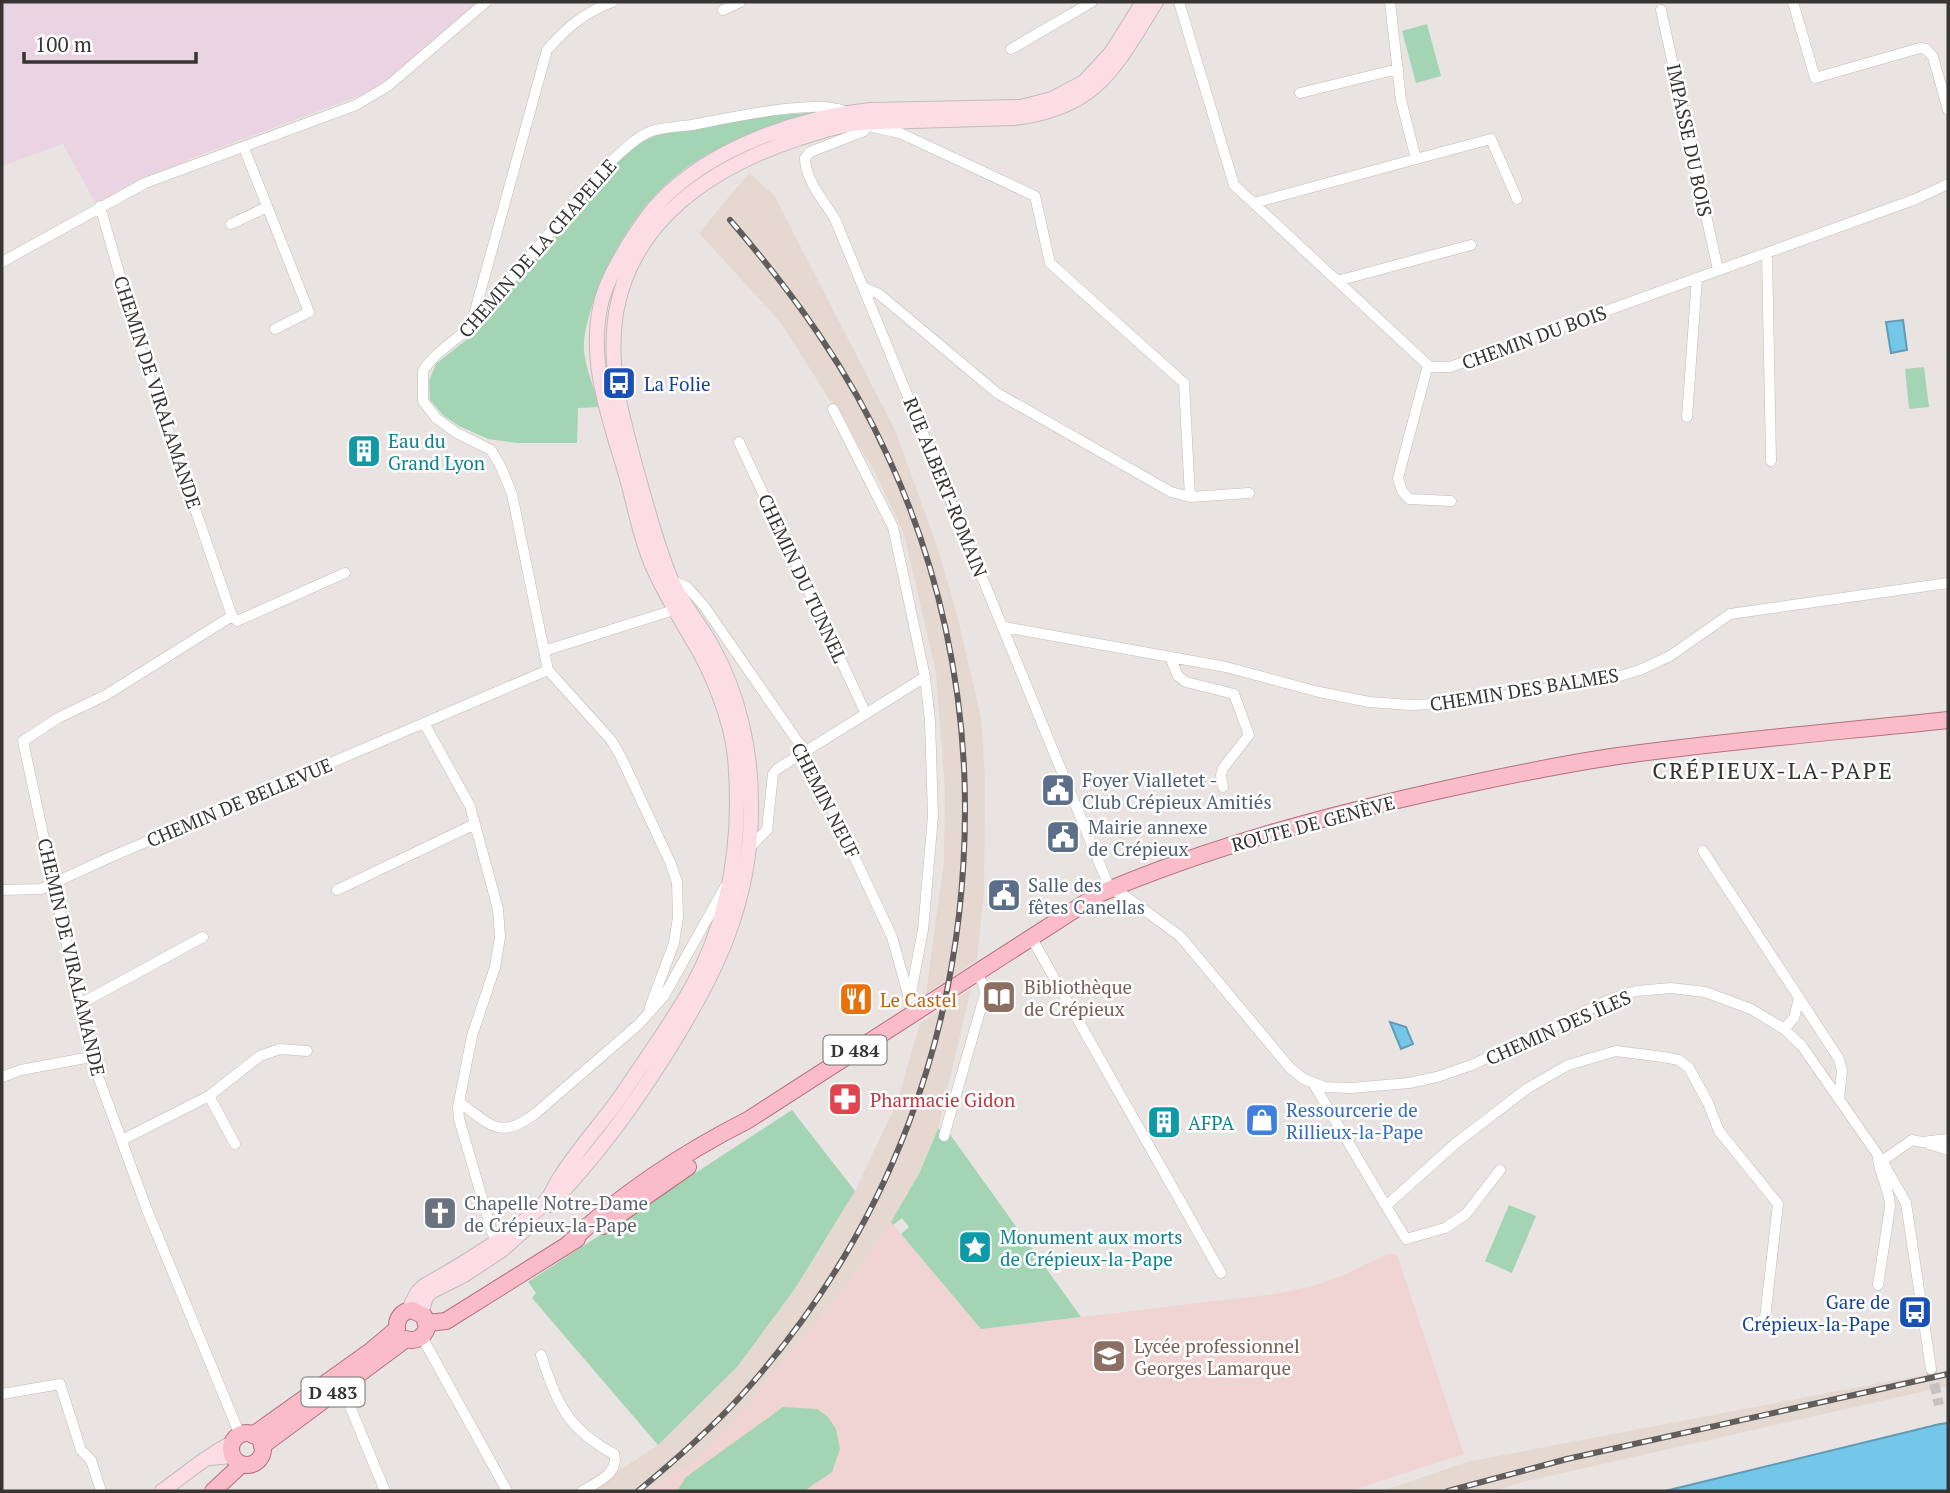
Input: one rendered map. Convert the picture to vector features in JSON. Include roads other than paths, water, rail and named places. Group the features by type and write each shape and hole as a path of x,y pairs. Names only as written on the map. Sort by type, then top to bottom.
{"main road":[{"path":"498,1245 548,1200 561,1175 603,1123 651,1052 692,985 718,928 733,871 738,826 734,752 718,692 680,608 646,505 619,406 614,355 617,313 637,257 662,219 682,199 712,177 744,159 782,144 869,119 1021,107 1052,99 1084,82 1111,53 1143,2"},
{"path":"413,1325 417,1293 424,1286 498,1245 563,1192 618,1125 685,1025 712,977 730,933 750,847 750,771 738,711 727,677 711,645 680,608 649,559 597,367 599,310 606,286 642,223 671,190 710,160 810,120 846,112 869,119 1014,118 1057,110 1086,94 1110,72 1156,2"},
{"name":"ROUTE DE GENÈVE","path":"244,1447 372,1350 413,1325 446,1321 568,1244 598,1229 723,1143 748,1120 913,1005 975,972 1110,889 1249,839 1515,774 1624,756 1948,720"},
{"name":"ROUTE DE GENÈVE","path":"244,1447 339,1387 413,1325"},
{"path":"162,1491 218,1450 244,1447"},
{"name":"D 483","path":"214,1491 244,1447"}],"street":[{"path":"2,262 145,183 317,121 367,99 388,86 486,2"},
{"path":"471,326 547,50 568,26 591,11 612,2"},
{"path":"723,10 740,2"},
{"path":"1012,49 1092,2"},
{"path":"1179,2 1234,185 1428,365 1398,478 1402,491 1409,499 1451,501"},
{"path":"1390,2 1406,125 1416,159"},
{"path":"1793,2 1815,78 1920,48 1926,49 1933,57 1948,110"},
{"name":"IMPASSE DU BOIS","path":"1661,10 1718,270"},
{"path":"1300,93 1398,69"},
{"name":"CHEMIN DE LA CHAPELLE","path":"548,670 512,494 501,467 491,450 455,432 436,418 423,401 423,371 428,362 471,326 607,165 648,133 760,112 814,108 840,109 846,112"},
{"path":"869,119 1035,196 1050,263 1184,383 1190,497"},
{"name":"RUE ALBERT-ROMAIN","path":"869,119 864,131 810,152 805,158 805,165 810,179 835,219 1110,889"},
{"path":"1254,203 1491,139 1517,199"},
{"path":"244,148 309,312 275,329"},
{"name":"CHEMIN DU BOIS","path":"1428,365 1436,368 1460,363 1916,199 1948,184"},
{"name":"CHEMIN DE VIRALAMANDE","path":"100,206 145,364 232,616 237,621 345,573"},
{"path":"231,224 267,207"},
{"path":"1337,281 1471,245"},
{"path":"1766,253 1771,461"},
{"path":"1687,417 1697,278"},
{"path":"863,287 879,294 997,393 1171,492 1190,497 1249,493"},
{"path":"833,409 893,527 925,677 930,722 933,816 913,1005"},
{"name":"CHEMIN DU TUNNEL","path":"739,442 866,714"},
{"name":"CHEMIN NEUF","path":"672,581 687,587 704,606 805,752 892,937 913,1005"},
{"name":"CHEMIN DES BALMES","path":"1004,627 1226,667 1319,692 1369,702 1410,705 1457,703 1613,678 1640,670 1670,656 1730,614 1948,583"},
{"path":"544,651 680,608"},
{"name":"CHEMIN DE VIRALAMANDE","path":"232,616 106,695 58,718 23,741 91,1057 244,1447"},
{"path":"1170,657 1178,676 1186,682 1234,694 1249,735 1223,768 1220,775 1223,787"},
{"path":"498,1245 459,1119 459,1102 472,1037 495,967 500,937 498,909 470,806 424,723 548,670 611,740 677,882 678,917 674,943 650,1010"},
{"path":"750,847 767,830 773,774 777,769 925,677"},
{"name":"CHEMIN DE BELLEVUE","path":"2,890 41,889 424,723"},
{"path":"337,890 475,824"},
{"path":"1703,851 1839,1059 1842,1071 1839,1098"},
{"path":"459,1102 494,1127 512,1128 523,1123 639,1024 664,996 733,871"},
{"name":"CHEMIN DES ÎLES","path":"1110,889 1125,896 1180,936 1290,1068 1304,1079 1324,1087 1351,1088 1409,1083 1437,1077 1472,1065 1611,999 1636,991 1671,988 1705,992 1751,1009 1784,1030 1801,1046 1880,1158 1906,1203 1931,1369"},
{"path":"80,1004 203,937"},
{"path":"1031,937 1221,1273"},
{"path":"944,1136 985,994 984,985 975,972"},
{"path":"1784,1030 1794,1018 1800,998"},
{"path":"122,1140 209,1096 260,1056 280,1049 307,1051"},
{"path":"1387,1206 1467,1135 1528,1088 1569,1065 1616,1051 1679,1060 1689,1068 1709,1104 1718,1131 1778,1204 1765,1318 1750,1328"},
{"path":"2,1077 21,1070 91,1057"},
{"path":"1313,1083 1406,1239 1445,1228 1466,1214 1500,1170"},
{"path":"209,1096 235,1144"},
{"path":"1922,1142 1948,1139"},
{"path":"1878,1285 1890,1207 1890,1198 1880,1172 1880,1158 1912,1140 1948,1150"},
{"path":"413,1325 507,1491"},
{"path":"541,1355 557,1401 571,1421 596,1444 614,1454 616,1460 614,1468 607,1475 582,1491"},
{"path":"2,1394 60,1384 80,1450 91,1460 101,1491"},
{"path":"339,1387 349,1404 385,1491"}],"water":[{"path":"1903,320 1907,350 1891,353 1886,322"},
{"path":"1390,1022 1406,1027 1413,1044 1401,1049"},
{"path":"1948,1423 1948,1491 1665,1491 1940,1424"}],"tunnel":[{"path":"1931,1369 1939,1405"}],"railway":[{"path":"638,1491 727,1411 792,1334 838,1267 876,1197 908,1124 933,1049 951,971 961,890 965,808 960,718 946,629 922,542 889,459 856,394 797,304 730,220"},
{"path":"1448,1491 1567,1459 1948,1374"}],"place":[{"name":"La Folie","path":"619,383"},
{"name":"Eau du Grand Lyon","path":"364,451"},
{"name":"Foyer Vialletet - Club Crépieux Amitiés","path":"1058,790"},
{"name":"Mairie annexe de Crépieux","path":"1063,837"},
{"name":"Salle des fêtes Canellas","path":"1004,895"},
{"name":"Bibliothèque de Crépieux","path":"999,997"},
{"name":"Le Castel","path":"856,999"},
{"name":"Pharmacie Gidon","path":"845,1099"},
{"name":"Ressourcerie de Rillieux-la-Pape","path":"1262,1120"},
{"name":"AFPA","path":"1164,1122"},
{"name":"Chapelle Notre-Dame de Crépieux-la-Pape","path":"440,1213"},
{"name":"Monument aux morts de Crépieux-la-Pape","path":"975,1247"},
{"name":"Gare de Crépieux-la-Pape","path":"1915,1312"},
{"name":"Lycée professionnel Georges Lamarque","path":"1109,1356"}],"district":[{"name":"CRÉPIEUX-LA-PAPE","path":"1773,770"}]}
